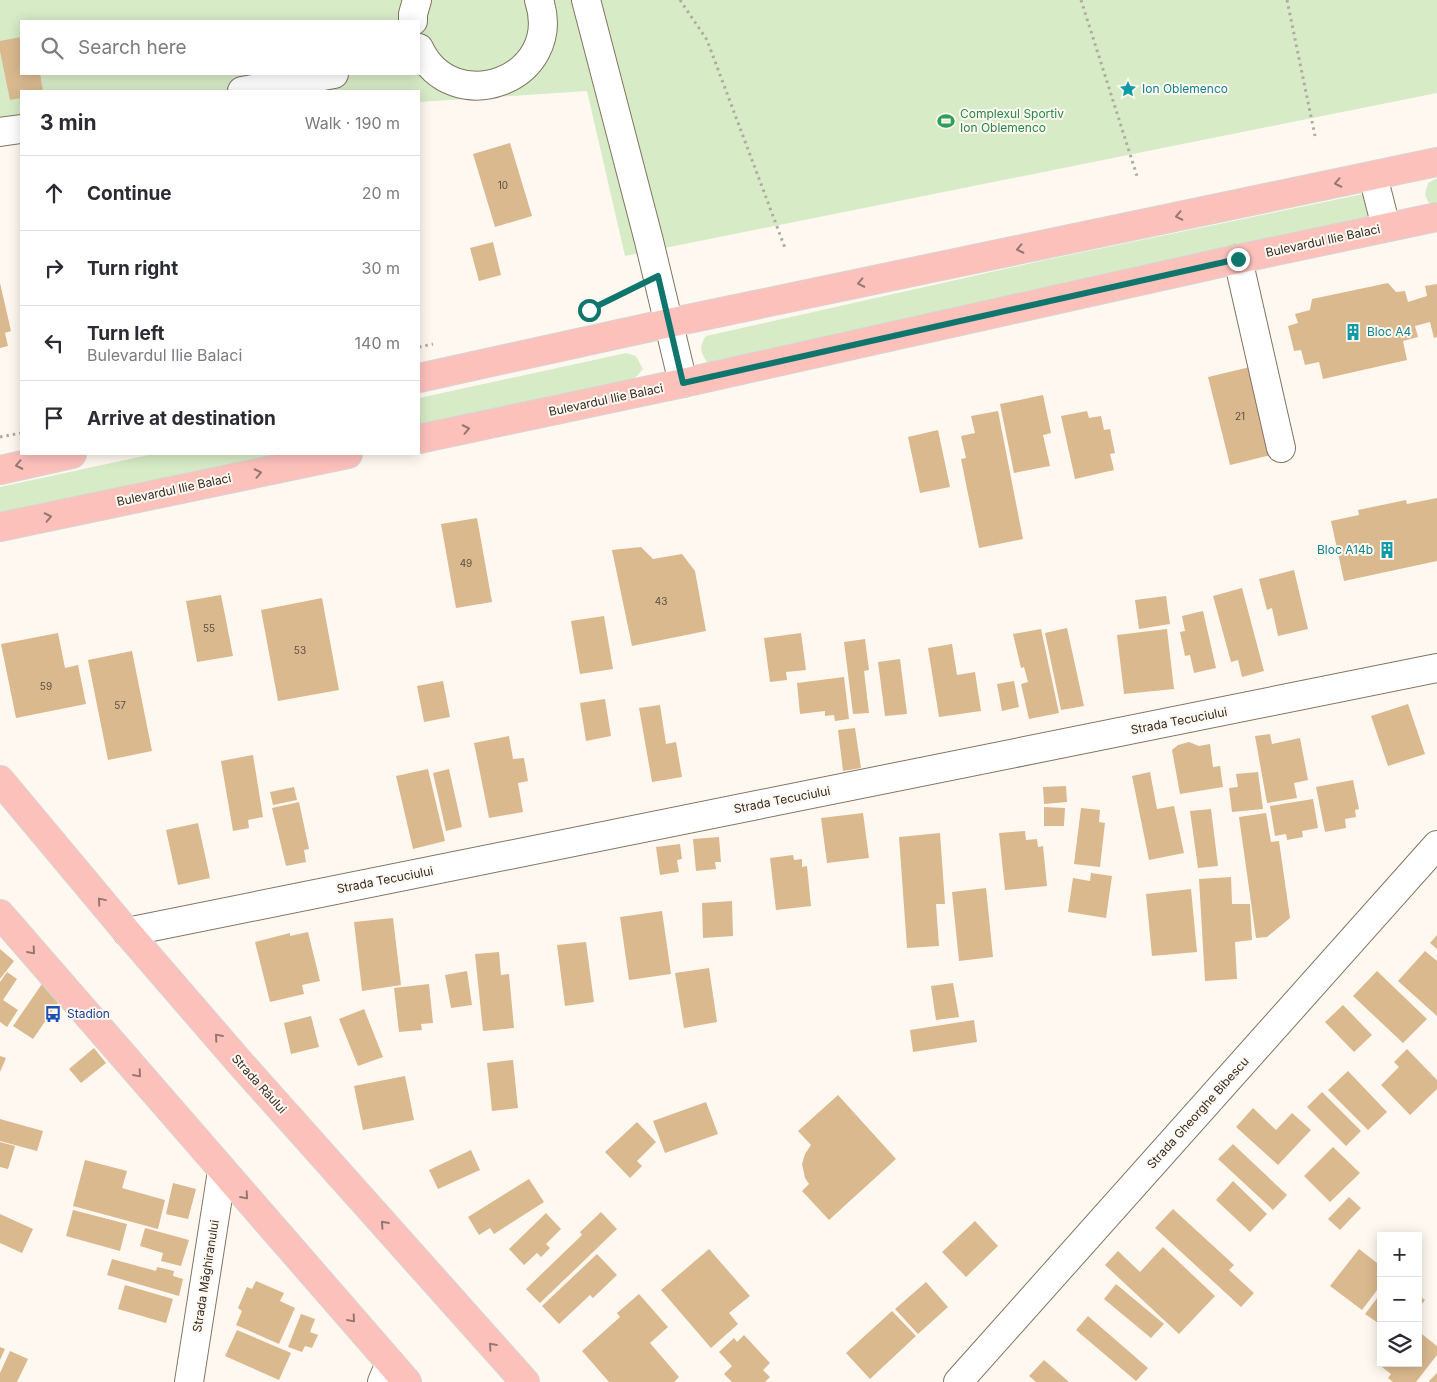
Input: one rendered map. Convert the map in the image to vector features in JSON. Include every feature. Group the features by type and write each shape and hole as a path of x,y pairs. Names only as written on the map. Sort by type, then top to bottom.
{"main road":[{"path":"420,378 668,323 1437,162"},
{"name":"Bulevardul Ilie Balaci","path":"420,439 683,383 1238,259 1437,217"},
{"path":"0,470 68,455"},
{"name":"Bulevardul Ilie Balaci","path":"0,527 343,455"},
{"name":"Strada Râului","path":"0,780 127,932 254,1078 525,1382"},
{"path":"0,914 222,1171 393,1375"}],"street":[{"path":"413,20 417,0"},
{"path":"420,50 431,67 448,79 467,85 488,86 508,80 524,67 536,51 543,31 543,11 539,0"},
{"path":"586,0 658,276 683,383"},
{"path":"247,90 329,75"},
{"path":"0,132 20,129"},
{"path":"1373,176 1386,227"},
{"path":"1238,259 1281,448"},
{"name":"Strada Tecuciului","path":"127,932 1437,668"},
{"name":"Strada Gheorghe Bibescu","path":"958,1382 1437,844"},
{"name":"Strada Măghiranului","path":"189,1382 222,1171"}],"path":[{"path":"680,0 706,40 785,248"},
{"path":"1081,0 1137,176"},
{"path":"1287,0 1315,136"},
{"path":"580,312 589,310 658,276"},
{"path":"420,347 438,343"},
{"path":"0,437 20,433"}],"green space":[{"name":"Complexul Sportiv Ion Oblemenco","path":"0,0 1437,0 1437,93 625,256 587,91 420,102 420,90 20,90 20,140 0,144"},
{"path":"1437,178 1437,206 1428,202 1425,194 1428,183"},
{"path":"1368,193 1378,219 720,362 707,362 702,352 701,346 706,336 1045,260"},
{"path":"626,353 636,356 643,369 634,379 420,426 420,398"},
{"path":"148,455 285,455 0,514 0,487"}],"building":[{"path":"20,37 20,75 40,75 43,90 20,90 20,98 10,100 0,51 0,41"},
{"path":"510,143 532,216 495,227 473,154"},
{"path":"493,242 501,275 479,281 470,248"},
{"path":"0,283 11,331 5,333 8,346 0,348"},
{"name":"Bloc A4","path":"1388,283 1396,292 1405,291 1408,302 1427,296 1425,286 1437,284 1437,337 1434,338 1430,322 1415,326 1418,337 1403,341 1407,360 1323,379 1319,362 1305,365 1301,350 1294,351 1288,326 1298,323 1295,314 1310,310 1312,299"},
{"path":"1250,367 1271,455 1230,465 1208,377"},
{"path":"1043,395 1051,433 1043,435 1050,466 1014,473 1000,404"},
{"path":"998,411 1023,539 979,548 961,459 966,458 961,436 975,433 971,416"},
{"path":"1087,411 1089,418 1101,416 1104,430 1110,429 1115,453 1110,454 1114,470 1075,479 1061,416"},
{"path":"938,430 950,487 920,493 908,437"},
{"name":"Bloc A14b","path":"1437,498 1437,561 1344,581 1331,521 1359,515 1358,510 1406,500 1407,504"},
{"path":"477,518 492,602 456,608 441,524"},
{"path":"641,547 653,559 682,554 695,571 706,631 632,646 612,550"},
{"path":"1294,570 1308,629 1278,636 1272,608 1267,610 1259,579"},
{"path":"1242,588 1264,671 1242,677 1238,660 1231,662 1213,596"},
{"path":"221,595 233,656 197,662 186,601"},
{"path":"1166,596 1170,624 1139,629 1135,600"},
{"path":"322,598 339,690 278,701 261,610"},
{"path":"1203,611 1216,668 1194,673 1190,655 1185,656 1180,632 1185,631 1182,616"},
{"path":"604,616 613,669 580,674 571,621"},
{"path":"1067,628 1084,706 1061,710 1045,633"},
{"path":"1041,629 1059,713 1029,719 1021,684 1028,682 1024,667 1021,668 1013,634"},
{"path":"1167,629 1174,689 1124,694 1117,635"},
{"path":"58,633 65,668 78,665 86,704 16,718 1,644"},
{"path":"801,633 806,670 786,672 787,680 770,682 764,638"},
{"path":"865,639 869,670 864,671 869,713 853,714 844,642"},
{"path":"952,644 957,675 975,672 981,711 939,717 928,648"},
{"path":"132,651 152,751 108,760 88,660"},
{"path":"900,659 907,714 885,716 878,662"},
{"path":"844,677 849,719 835,721 834,715 825,716 825,711 800,714 797,683"},
{"path":"443,681 450,717 424,722 417,686"},
{"path":"1014,681 1019,707 1002,711 997,684"},
{"path":"605,699 611,736 586,741 580,703"},
{"path":"1408,704 1425,754 1388,766 1371,716"},
{"path":"660,705 666,744 676,742 682,777 652,782 639,708"},
{"path":"855,728 861,768 843,771 838,730"},
{"path":"1270,734 1272,744 1300,738 1308,780 1294,783 1297,798 1267,803 1255,736"},
{"path":"509,736 513,759 524,758 528,781 518,783 523,812 489,818 474,743"},
{"path":"1189,742 1199,746 1210,744 1213,767 1220,766 1223,787 1180,794 1172,750 1178,745"},
{"path":"253,755 263,817 248,820 249,828 233,831 221,761"},
{"path":"428,769 445,841 413,849 396,776"},
{"path":"449,769 462,827 446,831 433,773"},
{"path":"1150,772 1157,809 1174,806 1184,853 1149,860 1132,776"},
{"path":"1258,772 1263,809 1232,812 1229,788 1238,787 1236,774"},
{"path":"1353,780 1359,809 1355,810 1356,817 1345,819 1346,828 1325,832 1316,787"},
{"path":"1066,786 1067,802 1044,804 1043,787"},
{"path":"294,787 297,800 273,805 270,792"},
{"path":"1313,799 1318,828 1302,831 1303,837 1287,840 1286,834 1275,836 1270,806"},
{"path":"299,802 309,849 304,850 306,862 286,866 272,808"},
{"path":"1044,807 1065,808 1064,826 1044,826"},
{"path":"1081,808 1100,810 1099,822 1105,823 1100,867 1074,864"},
{"path":"1211,809 1218,866 1198,868 1190,811"},
{"path":"863,813 869,858 827,863 821,818"},
{"path":"1266,813 1271,842 1279,841 1290,918 1267,937 1256,938 1239,817"},
{"path":"198,823 210,878 178,885 166,830"},
{"path":"1025,831 1026,840 1037,839 1038,847 1043,846 1047,886 1005,890 999,833"},
{"path":"940,833 945,904 936,904 939,946 907,948 899,837"},
{"path":"719,837 721,862 715,862 716,869 696,871 693,839"},
{"path":"680,844 682,859 677,860 679,872 660,875 656,847"},
{"path":"793,855 794,860 802,859 802,867 807,866 811,906 776,910 770,858"},
{"path":"1091,873 1112,876 1106,918 1068,912 1073,878 1090,881"},
{"path":"1231,877 1232,904 1250,904 1252,940 1235,942 1237,979 1205,981 1199,879"},
{"path":"986,888 993,957 959,961 952,892"},
{"path":"1191,889 1197,952 1152,956 1146,894"},
{"path":"732,901 733,936 703,938 702,903"},
{"path":"662,911 671,974 629,980 620,917"},
{"path":"393,918 401,985 362,991 354,922"},
{"path":"308,932 320,981 302,985 304,994 270,1002 255,942 290,933 290,936"},
{"path":"1437,935 1437,949 1430,943"},
{"path":"586,942 594,1002 565,1006 557,945"},
{"path":"0,949 14,961 0,979"},
{"path":"1425,951 1437,961 1437,1016 1398,981"},
{"path":"499,952 501,975 509,974 514,1028 483,1031 475,954"},
{"path":"709,968 717,1022 684,1028 675,973"},
{"path":"467,971 472,1005 451,1008 445,975"},
{"path":"1377,971 1427,1019 1403,1043 1353,996"},
{"path":"7,972 17,979 3,1000 18,1010 7,1027 0,1022 0,982"},
{"path":"44,981 64,994 33,1039 13,1026"},
{"path":"953,983 959,1017 936,1020 931,986"},
{"path":"429,984 433,1023 421,1024 422,1030 399,1032 394,988"},
{"path":"1343,1005 1372,1035 1354,1052 1325,1022"},
{"path":"364,1009 383,1057 358,1066 339,1019"},
{"path":"311,1016 319,1047 291,1054 284,1023"},
{"path":"974,1020 977,1042 913,1052 910,1030"},
{"path":"94,1048 106,1063 81,1083 69,1069"},
{"path":"1407,1049 1437,1080 1437,1089 1410,1115 1381,1085 1399,1067 1394,1062"},
{"path":"0,1056 6,1058 0,1072"},
{"path":"513,1060 518,1108 492,1111 487,1063"},
{"path":"1348,1071 1387,1112 1368,1130 1328,1090"},
{"path":"405,1076 414,1120 363,1130 354,1086"},
{"path":"1322,1092 1361,1131 1346,1146 1307,1107"},
{"path":"838,1095 896,1159 829,1220 802,1191 809,1184 805,1178 802,1164 805,1154 811,1145 798,1131"},
{"path":"706,1102 718,1134 665,1153 653,1121"},
{"path":"1253,1108 1276,1130 1292,1113 1311,1130 1278,1165 1236,1127"},
{"path":"0,1119 43,1131 37,1151 0,1141"},
{"path":"637,1122 656,1142 637,1161 642,1166 630,1178 605,1152"},
{"path":"0,1142 15,1146 8,1169 0,1167"},
{"path":"1233,1144 1287,1195 1273,1210 1218,1159"},
{"path":"1333,1147 1360,1173 1330,1202 1304,1176"},
{"path":"471,1150 480,1170 438,1189 429,1170"},
{"path":"85,1160 127,1171 122,1188 165,1200 158,1229 73,1206"},
{"path":"529,1179 544,1202 494,1234 490,1228 479,1235 468,1217"},
{"path":"1233,1181 1267,1214 1250,1232 1216,1200"},
{"path":"173,1183 196,1189 188,1219 166,1214"},
{"path":"1349,1197 1361,1208 1340,1230 1328,1219"},
{"path":"1173,1209 1234,1265 1229,1270 1254,1293 1241,1307 1155,1228"},
{"path":"73,1210 127,1224 120,1251 66,1236"},
{"path":"601,1212 617,1229 540,1303 526,1289 582,1235 580,1232"},
{"path":"546,1213 561,1229 546,1244 550,1248 541,1257 537,1253 524,1265 509,1249"},
{"path":"0,1214 33,1229 22,1253 0,1243"},
{"path":"975,1221 998,1246 966,1277 942,1252"},
{"path":"145,1228 189,1240 181,1266 161,1261 163,1253 140,1246"},
{"path":"1163,1247 1215,1296 1179,1334 1105,1265 1118,1251 1140,1272"},
{"path":"709,1249 750,1296 729,1313 738,1324 711,1348 661,1290"},
{"path":"1359,1249 1377,1263 1377,1290 1362,1310 1330,1286"},
{"path":"597,1254 617,1275 593,1298 590,1295 559,1324 542,1306"},
{"path":"112,1259 156,1271 157,1267 174,1271 173,1276 183,1279 179,1296 107,1275"},
{"path":"256,1281 284,1293 280,1301 295,1308 279,1344 236,1325 242,1311 238,1308 247,1287 252,1289"},
{"path":"926,1282 948,1307 918,1334 895,1309"},
{"path":"1116,1284 1164,1324 1151,1338 1104,1299"},
{"path":"125,1285 173,1299 166,1323 118,1309"},
{"path":"639,1294 668,1327 650,1343 679,1377 674,1382 609,1382 582,1351 620,1317 617,1313"},
{"path":"1377,1298 1377,1322 1365,1314"},
{"path":"892,1311 916,1336 870,1379 846,1353"},
{"path":"301,1314 315,1319 310,1332 318,1335 312,1348 305,1346 302,1352 288,1347"},
{"path":"1088,1316 1148,1368 1136,1381 1076,1330"},
{"path":"237,1330 291,1353 279,1380 225,1356"},
{"path":"1422,1334 1437,1346 1437,1355 1416,1382 1393,1382 1388,1378 1391,1374 1382,1367 1422,1367"},
{"path":"744,1335 770,1363 763,1370 770,1377 765,1382 732,1382 724,1374 732,1366 719,1352 734,1338 737,1342"},
{"path":"0,1347 5,1349 0,1360"},
{"path":"10,1351 28,1359 17,1382 0,1382 0,1373"},
{"path":"1044,1360 1069,1382 1036,1382 1029,1376"},
{"path":"1437,1373 1437,1382 1430,1382 1429,1381"}],"place":[{"name":"Ion Oblemenco","path":"1128,89"},
{"name":"Complexul Sportiv Ion Oblemenco","path":"946,121"},
{"name":"Bloc A4","path":"1353,332"},
{"name":"Bloc A14b","path":"1387,550"},
{"name":"Stadion","path":"53,1014"}],"route":[{"path":"589,310 658,276 683,383 1238,259"}]}
